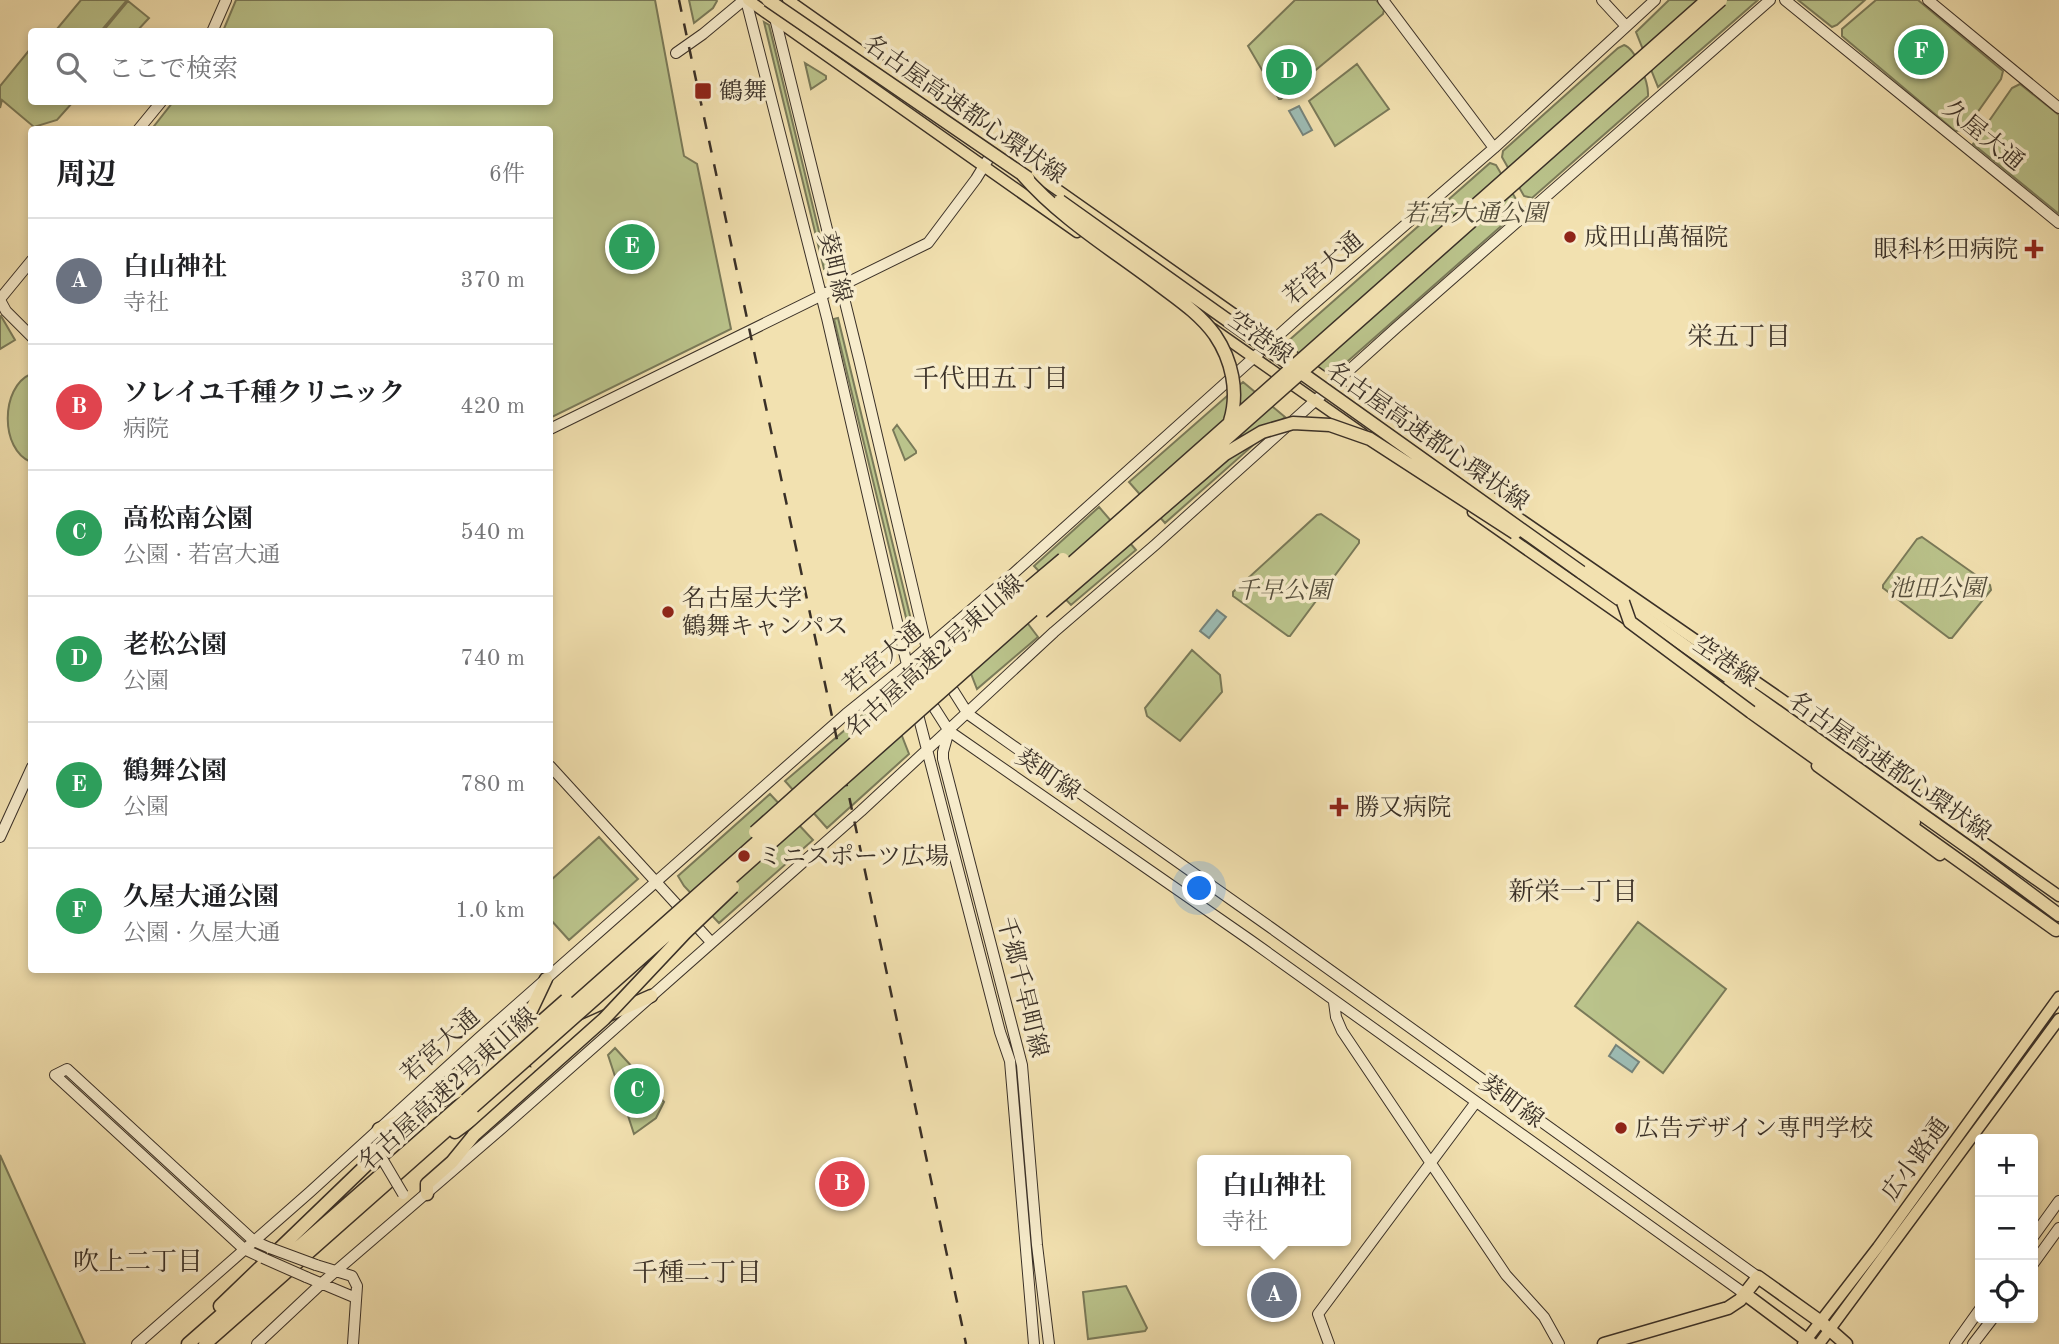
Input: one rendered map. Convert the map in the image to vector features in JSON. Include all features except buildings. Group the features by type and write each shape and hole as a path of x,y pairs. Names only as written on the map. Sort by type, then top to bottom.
{"highway":[{"name":"名古屋高速都心環状線","path":"771,0 1022,174 1966,845 2059,915"},
{"name":"名古屋高速2号東山線","path":"205,1344 469,1103 579,994 1707,0"},
{"name":"名古屋高速2号東山線","path":"186,1344 821,801 1721,0"},
{"path":"379,1129 412,1117 509,1056 541,1022 579,994 734,857 816,775 1031,585 1184,473 1218,441 1230,421 1234,399 1232,372 1223,348 1210,329 1181,302 1058,209 1022,174"},
{"path":"427,1194 427,1184 452,1162 474,1135 597,1026 697,921 821,801 999,644 1115,551 1225,454 1262,432 1293,423 1330,425 1370,439 1553,559 1581,572"},
{"path":"1623,602 1630,622 1751,712 2058,930"},
{"path":"434,1100 529,1016 546,979"},
{"path":"334,1229 508,1093 579,1028 651,996"},
{"path":"186,1344 245,1280 411,1122"},
{"path":"1604,1344 1728,1308 1745,1294 1758,1277 1846,1344"},
{"path":"1745,1294 1810,1343"}],"main road":[{"name":"空港線","path":"746,0 1252,358 1317,400 1590,596 1676,653 1679,665 1824,771 2048,929 2058,930"},
{"name":"空港線","path":"788,0 2059,897"},
{"name":"広小路通","path":"1825,1326 2059,997"},
{"name":"広小路通","path":"1810,1343 2059,1019"}],"street":[{"path":"214,28 226,0"},
{"path":"676,54 746,0"},
{"name":"葵町線","path":"746,0 821,297 907,665 949,732 1250,940 1745,1294"},
{"name":"葵町線","path":"771,0 927,649 968,714 1281,934 1758,1277"},
{"path":"1383,0 1494,148"},
{"path":"1602,0 1625,25"},
{"name":"若宮大通","path":"553,973 846,714 927,649 1252,358 1494,148 1654,0"},
{"path":"257,1344 949,732 1054,632 1770,0"},
{"name":"久屋大通","path":"1785,0 2059,223"},
{"path":"1927,0 2059,108"},
{"path":"141,126 159,105"},
{"path":"553,428 928,243 976,179 996,147"},
{"path":"28,265 0,300 6,311 28,333"},
{"name":"千郷千早町線","path":"927,649 949,732 943,759 1022,1065 1049,1344"},
{"name":"千郷千早町線","path":"907,665 926,752 1010,1061 1034,1344"},
{"path":"553,769 711,942"},
{"path":"0,837 28,776"},
{"name":"若宮大通","path":"137,1344 553,973"},
{"path":"1334,1002 1342,1031 1506,1275 1544,1317 1559,1344"},
{"path":"354,1344 357,1286 352,1276 254,1241 67,1069 55,1075 244,1250 356,1298"},
{"path":"1329,1344 1318,1314 1476,1102"},
{"path":"369,1139 410,1208"},
{"path":"2038,1230 2059,1201"},
{"path":"2036,1260 2059,1230 2045,1220"},
{"path":"1955,1344 1975,1316"},
{"path":"1973,1344 1989,1323"}],"green space":[{"path":"81,0 127,0 104,28 58,28"},
{"path":"236,0 655,0 684,156 697,164 731,329 553,417 553,126 154,126 171,105 553,105 553,28 224,28"},
{"path":"689,0 717,1 713,8 694,23"},
{"path":"1295,0 1376,0 1384,10 1383,14 1279,99 1248,46"},
{"path":"1669,0 1758,0 1658,87 1636,32"},
{"path":"1798,0 1865,0 1832,27"},
{"path":"1876,0 1918,0 2003,71 2001,79 1965,130 1955,131 1842,36 1842,29"},
{"path":"128,1 149,18 140,28 106,28"},
{"path":"764,22 769,25 828,269 824,269"},
{"name":"若宮大通公園","path":"1624,45 1633,53 1641,67 1648,96 1532,198 1524,196 1502,157 1503,151"},
{"path":"28,52 28,105 70,105 57,120 33,126 2,100 0,108 0,86"},
{"path":"805,63 826,76 826,79 811,89"},
{"path":"1357,64 1389,109 1335,146 1309,101"},
{"path":"2020,84 2059,115 2059,214 1973,144 2012,88"},
{"name":"若宮大通公園","path":"1490,163 1496,165 1520,206 1516,213 1331,376 1286,346 1287,342"},
{"path":"0,317 15,340 0,349"},
{"path":"838,318 913,628 909,630 834,319"},
{"path":"28,376 28,460 14,445 9,432 9,404 21,381"},
{"path":"1243,382 1285,417 1165,523 1129,482"},
{"path":"897,425 916,451 905,460 893,430"},
{"path":"1099,507 1136,550 1071,605 1034,566"},
{"name":"千早公園","path":"1321,514 1359,540 1359,543 1288,636 1233,596 1233,592"},
{"name":"池田公園","path":"1922,537 1990,585 1991,590 1952,638 1883,588 1917,539"},
{"path":"1004,592 1038,637 977,689 956,635"},
{"path":"1192,650 1220,675 1222,692 1180,741 1147,716 1145,708"},
{"path":"886,695 909,754 827,828 785,781"},
{"name":"ミニスポーツ広場","path":"770,794 813,840 719,923 678,876"},
{"path":"599,837 638,879 569,940 553,922 553,878"},
{"path":"1638,922 1726,989 1663,1073 1575,1006"},
{"path":"615,1048 664,1102 656,1118 634,1134 608,1055"},
{"path":"0,1155 85,1344 0,1344"},
{"path":"1126,1286 1147,1328 1145,1331 1088,1339 1083,1292"}],"water":[{"path":"1299,106 1312,130 1303,135 1289,111"},
{"path":"1217,610 1226,617 1209,638 1200,631"},
{"path":"1616,1045 1639,1062 1632,1072 1609,1056"}],"railway":[{"path":"679,0 966,1344"}],"place":[{"name":"久屋大通公園","path":"1921,52"},
{"name":"老松公園","path":"1289,72"},
{"name":"鶴舞","path":"703,91"},
{"name":"成田山萬福院","path":"1570,237"},
{"name":"鶴舞公園","path":"632,247"},
{"name":"眼科杉田病院","path":"2034,249"},
{"name":"名古屋大学 鶴舞キャンパス","path":"668,612"},
{"name":"勝又病院","path":"1339,807"},
{"name":"ミニスポーツ広場","path":"744,856"},
{"name":"高松南公園","path":"637,1091"},
{"name":"広告デザイン専門学校","path":"1621,1128"},
{"name":"ソレイユ千種クリニック","path":"842,1184"},
{"name":"白山神社","path":"1274,1295"}],"district":[{"name":"栄五丁目","path":"1739,336"},
{"name":"千代田五丁目","path":"991,378"},
{"name":"新栄一丁目","path":"1573,891"},
{"name":"吹上二丁目","path":"138,1261"},
{"name":"千種二丁目","path":"697,1272"}]}
